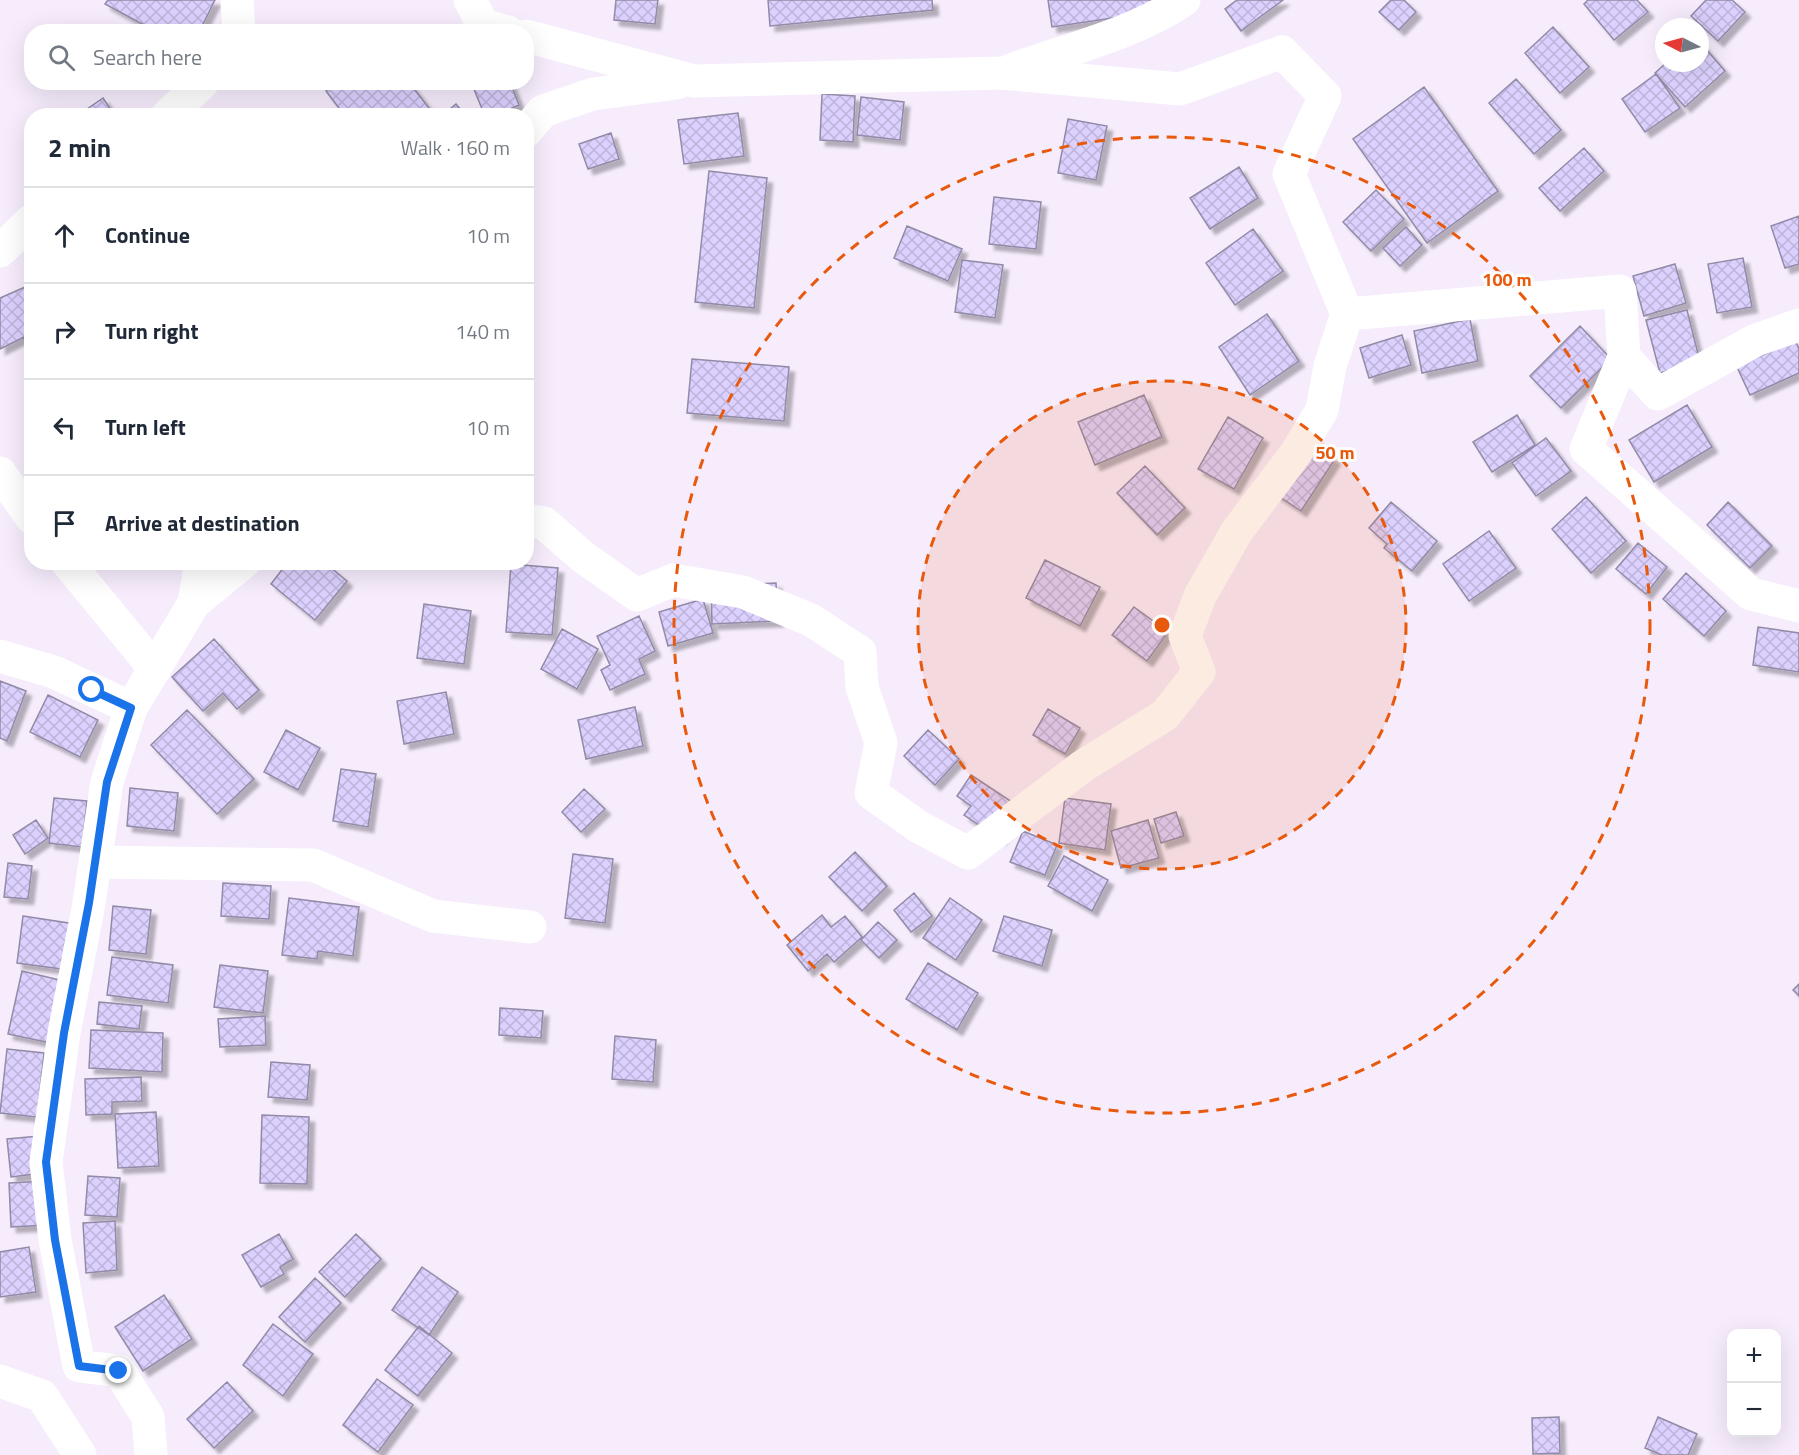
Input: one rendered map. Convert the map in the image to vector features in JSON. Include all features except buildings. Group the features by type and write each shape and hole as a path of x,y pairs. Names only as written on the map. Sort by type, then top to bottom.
{"street":[{"path":"237,0 238,24"},
{"path":"470,0 482,24"},
{"path":"1001,73 1115,33 1171,9 1184,0"},
{"path":"534,38 694,81"},
{"path":"534,122 543,111 593,94 694,81 1001,73 1180,89 1282,52 1325,96 1289,174 1347,314 1330,366 1322,410 1296,453 1237,531 1200,596 1185,636 1199,672 1165,715 1083,766 968,853 919,827 871,793 881,743 862,687 860,652 811,620 743,592 673,580 637,595 583,557 544,523 534,521"},
{"path":"175,108 195,90"},
{"path":"0,251 24,228"},
{"path":"1347,314 1620,291 1624,357 1586,449 1751,594 1799,606"},
{"path":"1624,357 1658,394 1756,339 1799,325"},
{"path":"0,473 24,507"},
{"path":"74,570 154,669"},
{"path":"194,603 200,570"},
{"path":"151,1455 148,1417 119,1371 79,1366 55,1240 46,1162 64,1033 107,782 131,708 154,669 194,603 234,570"},
{"path":"0,656 54,672 131,708"},
{"path":"95,862 313,865 433,916 530,927"},
{"path":"0,1381 42,1396 80,1455"},
{"path":"133,1455 148,1417"}],"route":[{"path":"92,690 131,708 107,782 89,903 64,1033 46,1162 55,1240 79,1366 119,1371"}]}
